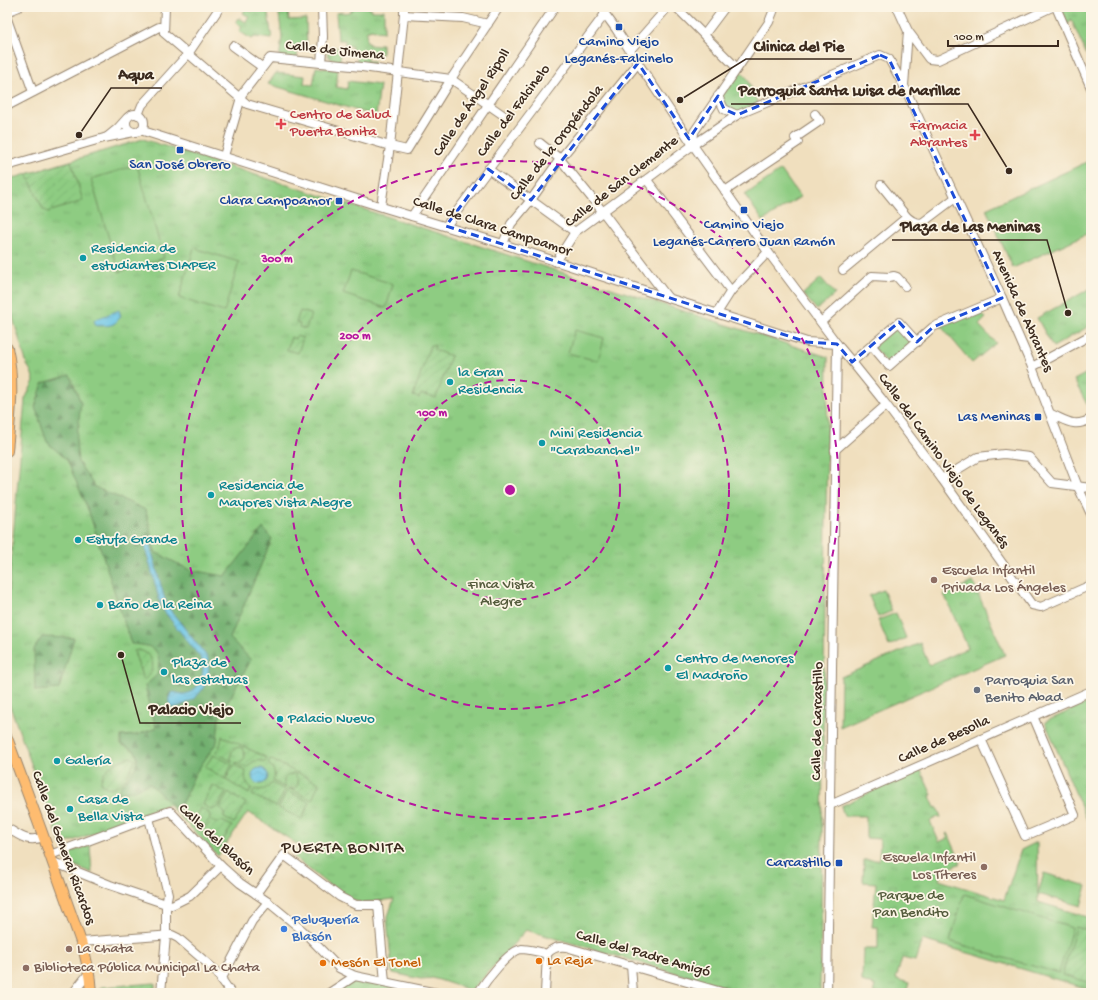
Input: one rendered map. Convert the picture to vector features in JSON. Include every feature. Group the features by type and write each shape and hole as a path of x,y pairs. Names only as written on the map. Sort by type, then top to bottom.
{"main road":[{"path":"7,348 12,378 7,451"},
{"name":"Calle del General Ricardos","path":"7,738 81,942 89,973 91,993"}],"street":[{"path":"7,12 19,7"},
{"path":"165,7 164,33 247,104 407,150 451,79 499,7"},
{"path":"138,114 142,105 188,54 220,7"},
{"path":"322,7 324,37 322,63"},
{"name":"Calle de Ángel Ripoll","path":"412,216 555,7"},
{"path":"630,50 668,7"},
{"path":"676,7 737,68"},
{"path":"704,35 725,7"},
{"path":"693,145 694,132 769,22 775,7"},
{"name":"Avenida de Abrantes","path":"897,7 908,31 904,86 1002,298 1051,414 1078,487 1091,514"},
{"path":"908,31 929,59 938,60 1052,7"},
{"path":"1056,7 1091,88"},
{"name":"Calle del Camino Viejo de Leganés","path":"604,10 693,145 768,252 836,344 886,405 942,479 1032,605 1041,607 1091,585"},
{"name":"Calle del Falcinelo","path":"446,226 604,10"},
{"path":"381,206 390,146 404,11 463,18 488,24"},
{"path":"7,19 34,92"},
{"path":"7,106 159,27 164,28"},
{"path":"224,156 242,94 262,67 233,46"},
{"name":"Calle de San Clemente","path":"556,262 575,232 693,145 737,115 880,54 889,59 904,86"},
{"name":"Calle de Jimena","path":"262,67 270,58 398,71 451,79"},
{"name":"Calle de la Oropéndola","path":"503,244 511,224 531,200 560,159 638,63"},
{"path":"451,79 506,117"},
{"path":"718,96 724,109 737,115"},
{"path":"132,114 138,114 143,120 143,127 137,131 131,131 126,126 127,118 132,114"},
{"path":"725,190 798,142 795,138 820,122 815,114"},
{"name":"Calle de Clara Campoamor","path":"104,138 118,128 127,118"},
{"name":"Calle de Clara Campoamor","path":"7,166 104,138 137,131 224,156 807,342 836,344"},
{"path":"540,143 560,159 603,212 668,298"},
{"path":"488,169 575,232"},
{"path":"647,180 731,291"},
{"path":"881,185 907,217 916,223 922,223 955,198"},
{"path":"843,270 907,217"},
{"path":"717,313 731,291 768,252"},
{"path":"821,322 872,276 898,277 905,286"},
{"path":"872,346 889,366 933,328 1002,298"},
{"path":"852,362 899,322 917,342"},
{"path":"1032,367 1091,335"},
{"name":"Calle de Carcastillo","path":"827,993 836,344"},
{"path":"835,450 886,405"},
{"path":"1051,414 1072,424 1084,422 1091,418"},
{"path":"942,479 978,457 1004,454 1029,457 1052,483 1091,488"},
{"name":"Calle de Besolla","path":"830,805 1091,691"},
{"path":"982,739 1025,836 1075,815 1033,716"},
{"name":"Calle del Blasón","path":"52,859 149,818 170,811 221,866 240,883 268,902 302,930 339,968 354,976 437,993"},
{"path":"149,818 168,894 166,904 166,936 161,993"},
{"path":"7,828 27,839 35,840 44,837"},
{"path":"256,894 284,855 340,897 356,905 378,905 385,982"},
{"path":"52,859 110,885 172,905 190,896 221,866"},
{"path":"221,980 252,921 268,902"},
{"path":"81,942 172,935 178,938 215,970 231,993"},
{"name":"Calle del Padre Amigó","path":"547,954 550,950 558,946 566,946 712,991 725,993"},
{"path":"478,993 487,980 511,954 522,949 547,954 545,993"},
{"path":"631,965 633,993"},
{"path":"73,993 89,973"},
{"path":"334,992 354,976"}],"highlighted area":[{"path":"880,55 889,59 1002,298 933,327 917,342 899,322 852,362 837,344 807,342 446,226 488,169 531,200 638,63 689,139 718,96 724,109 737,115"}],"green space":[{"path":"253,7 267,7 272,39 255,37 251,39 239,31 242,27 236,22 239,18 246,22 249,17 243,13 246,8 252,12 255,9"},
{"path":"278,7 304,7 304,9 288,11 289,20 306,19 307,48 298,47 297,61 279,59 282,37"},
{"path":"352,7 369,7 372,11 384,10 384,32 370,29 367,30 366,42 369,43 369,45 379,46 379,44 382,44 382,54 367,53 367,61 374,61 373,64 356,63 358,54 351,54 352,46 345,46 345,40 338,40 336,13 350,12 353,10"},
{"path":"1061,7 1089,7 1091,11 1091,65 1071,19 1068,25"},
{"path":"327,47 341,48 340,61 333,60 329,57"},
{"path":"316,67 338,70 336,87 347,89 348,81 380,85 376,116 268,84 276,73 305,76 304,84 313,85"},
{"path":"737,68 747,78 759,106 737,115 724,109 718,96"},
{"name":"Finca Vista Alegre","path":"143,139 828,357 820,993 746,993 526,930 473,989 470,990 433,978 421,979 393,973 387,919 394,899 361,903 342,896 293,856 300,846 248,812 218,856 168,804 61,845 7,698 7,607 25,399 34,381 31,371 27,365 7,298 7,180"},
{"path":"71,161 83,201 48,212 43,209 27,174"},
{"path":"1087,162 1091,172 1091,232 1013,268 986,209"},
{"path":"137,165 164,258 119,272 91,179"},
{"path":"781,170 800,197 763,221 745,195"},
{"path":"194,248 239,262 224,312 179,298"},
{"path":"351,271 393,284 386,308 343,294"},
{"path":"821,278 835,294 817,310 803,294"},
{"path":"1091,288 1091,325 1053,347 1037,318"},
{"path":"300,311 311,314 306,329 299,327 300,324 296,323"},
{"path":"979,312 986,318 979,325 996,343 972,363 940,325"},
{"path":"899,322 917,342 889,366 872,346"},
{"path":"575,330 604,338 598,361 568,353"},
{"path":"296,336 303,338 298,353 287,350 291,337 295,339"},
{"path":"430,345 435,346 434,350 451,356 436,398 421,394 419,398 413,396"},
{"path":"1091,371 1091,410 1090,410 1074,380"},
{"path":"70,375 81,403 76,443 78,462 95,487 146,510 155,552 190,570 225,576 263,528 272,539 230,638 251,660 219,718 217,742 195,774 178,811 149,783 133,791 118,793 121,785 134,770 137,759 135,751 121,744 121,736 137,735 156,728 145,686 157,675 159,661 156,652 150,647 131,644 89,512 67,460 47,442 35,407 43,383"},
{"path":"973,582 1005,655 840,727 841,677 920,643 929,665 968,648 944,594"},
{"path":"883,590 892,611 878,617 869,596"},
{"path":"896,613 906,638 889,646 878,620"},
{"path":"42,637 74,638 59,689 35,691 34,649"},
{"path":"138,650 148,655 152,663 151,672 148,677 143,680 134,651"},
{"path":"1091,701 1091,818 1087,820 1045,722"},
{"path":"222,736 241,745 240,748 238,747 231,753 231,759 233,762 215,752 220,747"},
{"path":"243,746 267,758 265,762 254,761 247,768 235,763 242,762 245,758 242,749"},
{"path":"213,755 232,764 225,779 205,767"},
{"path":"131,757 135,760 130,771 122,782 112,788 106,787 101,783 107,769 121,760"},
{"path":"270,759 294,771 293,774 284,779 286,788 273,781 274,771 268,763"},
{"path":"234,765 246,771 246,781 252,788 249,794 226,780"},
{"name":"Parque de Pan Bendito","path":"920,769 932,795 930,796 935,808 937,807 941,817 930,821 939,842 948,838 946,834 948,833 961,863 943,871 939,880 1004,900 1021,850 1037,842 1038,902 1091,918 1091,990 922,940 915,961 902,958 896,979 909,983 906,993 874,993 876,986 862,981 863,949 878,949 878,927 872,927 876,883 863,882 864,860 879,860 880,839 866,838 866,816 844,816 841,806"},
{"path":"296,772 319,783 312,800 288,788 294,789 298,785 298,780 295,775"},
{"path":"272,783 285,790 277,807 252,795 255,789 265,789"},
{"path":"212,785 226,792 218,807 211,810 203,805"},
{"path":"287,791 310,802 302,819 279,808"},
{"path":"228,793 246,803 234,823 224,818 224,812 220,808"},
{"path":"201,808 209,813 210,819 199,831 193,824"},
{"path":"212,821 216,823 222,821 232,826 218,849 201,832"},
{"path":"90,845 92,873 66,862 66,854"},
{"path":"1044,873 1087,886 1081,906 1038,894"},
{"path":"964,894 1072,928 1059,973 986,953 950,941"},
{"path":"1076,927 1091,931 1091,983 1062,975"},
{"path":"356,978 422,993 345,993 339,990"},
{"path":"155,983 155,993 101,993 101,987"}],"water":[{"path":"119,310 121,316 116,322 110,325 96,326 94,320"},
{"path":"149,541 168,607 208,658 208,676 206,684 202,690 190,701 173,708 170,706 169,702 169,697 172,692 184,694 194,690 198,686 202,676 203,665 202,660 163,610 144,543"},
{"path":"257,768 263,768 268,773 266,782 263,784 257,784 252,779 252,773"}],"place":[{"name":"Camino Viejo Leganés-Falcinelo","path":"619,27"},
{"name":"Clinica del Pie","path":"680,100"},
{"name":"Centro de Salud Puerta Bonita","path":"281,124"},
{"name":"Aqua","path":"79,135"},
{"name":"Farmacia Abrantes","path":"975,135"},
{"name":"San José Obrero","path":"180,150"},
{"name":"Parroquia Santa Luisa de Marillac","path":"1009,171"},
{"name":"Clara Campoamor","path":"339,201"},
{"name":"Camino Viejo Leganés-Carrero Juan Ramón","path":"744,210"},
{"name":"Residencia de estudiantes DIAPER","path":"83,258"},
{"name":"Plaza de Las Meninas","path":"1068,313"},
{"name":"la Gran Residencia","path":"450,382"},
{"name":"Las Meninas","path":"1038,417"},
{"name":"Mini Residencia \"Carabanchel\"","path":"542,443"},
{"name":"Residencia de Mayores Vista Alegre","path":"211,495"},
{"name":"Estufa Grande","path":"78,540"},
{"name":"Escuela Infantil Privada Los Ángeles","path":"934,580"},
{"name":"Baño de la Reina","path":"100,605"},
{"name":"Palacio Viejo","path":"121,655"},
{"name":"Centro de Menores El Madroño","path":"668,668"},
{"name":"Plaza de las estatuas","path":"164,672"},
{"name":"Parroquia San Benito Abad","path":"977,690"},
{"name":"Palacio Nuevo","path":"280,719"},
{"name":"Galería","path":"57,761"},
{"name":"Casa de Bella Vista","path":"70,809"},
{"name":"Carcastillo","path":"839,863"},
{"name":"Escuela Infantil Los Títeres","path":"984,867"},
{"name":"Peluquería Blasón","path":"284,929"},
{"name":"La Chata","path":"69,949"},
{"name":"La Reja","path":"539,961"},
{"name":"Mesón El Tonel","path":"323,963"},
{"name":"Biblioteca Pública Municipal La Chata","path":"26,968"}],"district":[{"name":"PUERTA BONITA","path":"343,849"}]}
